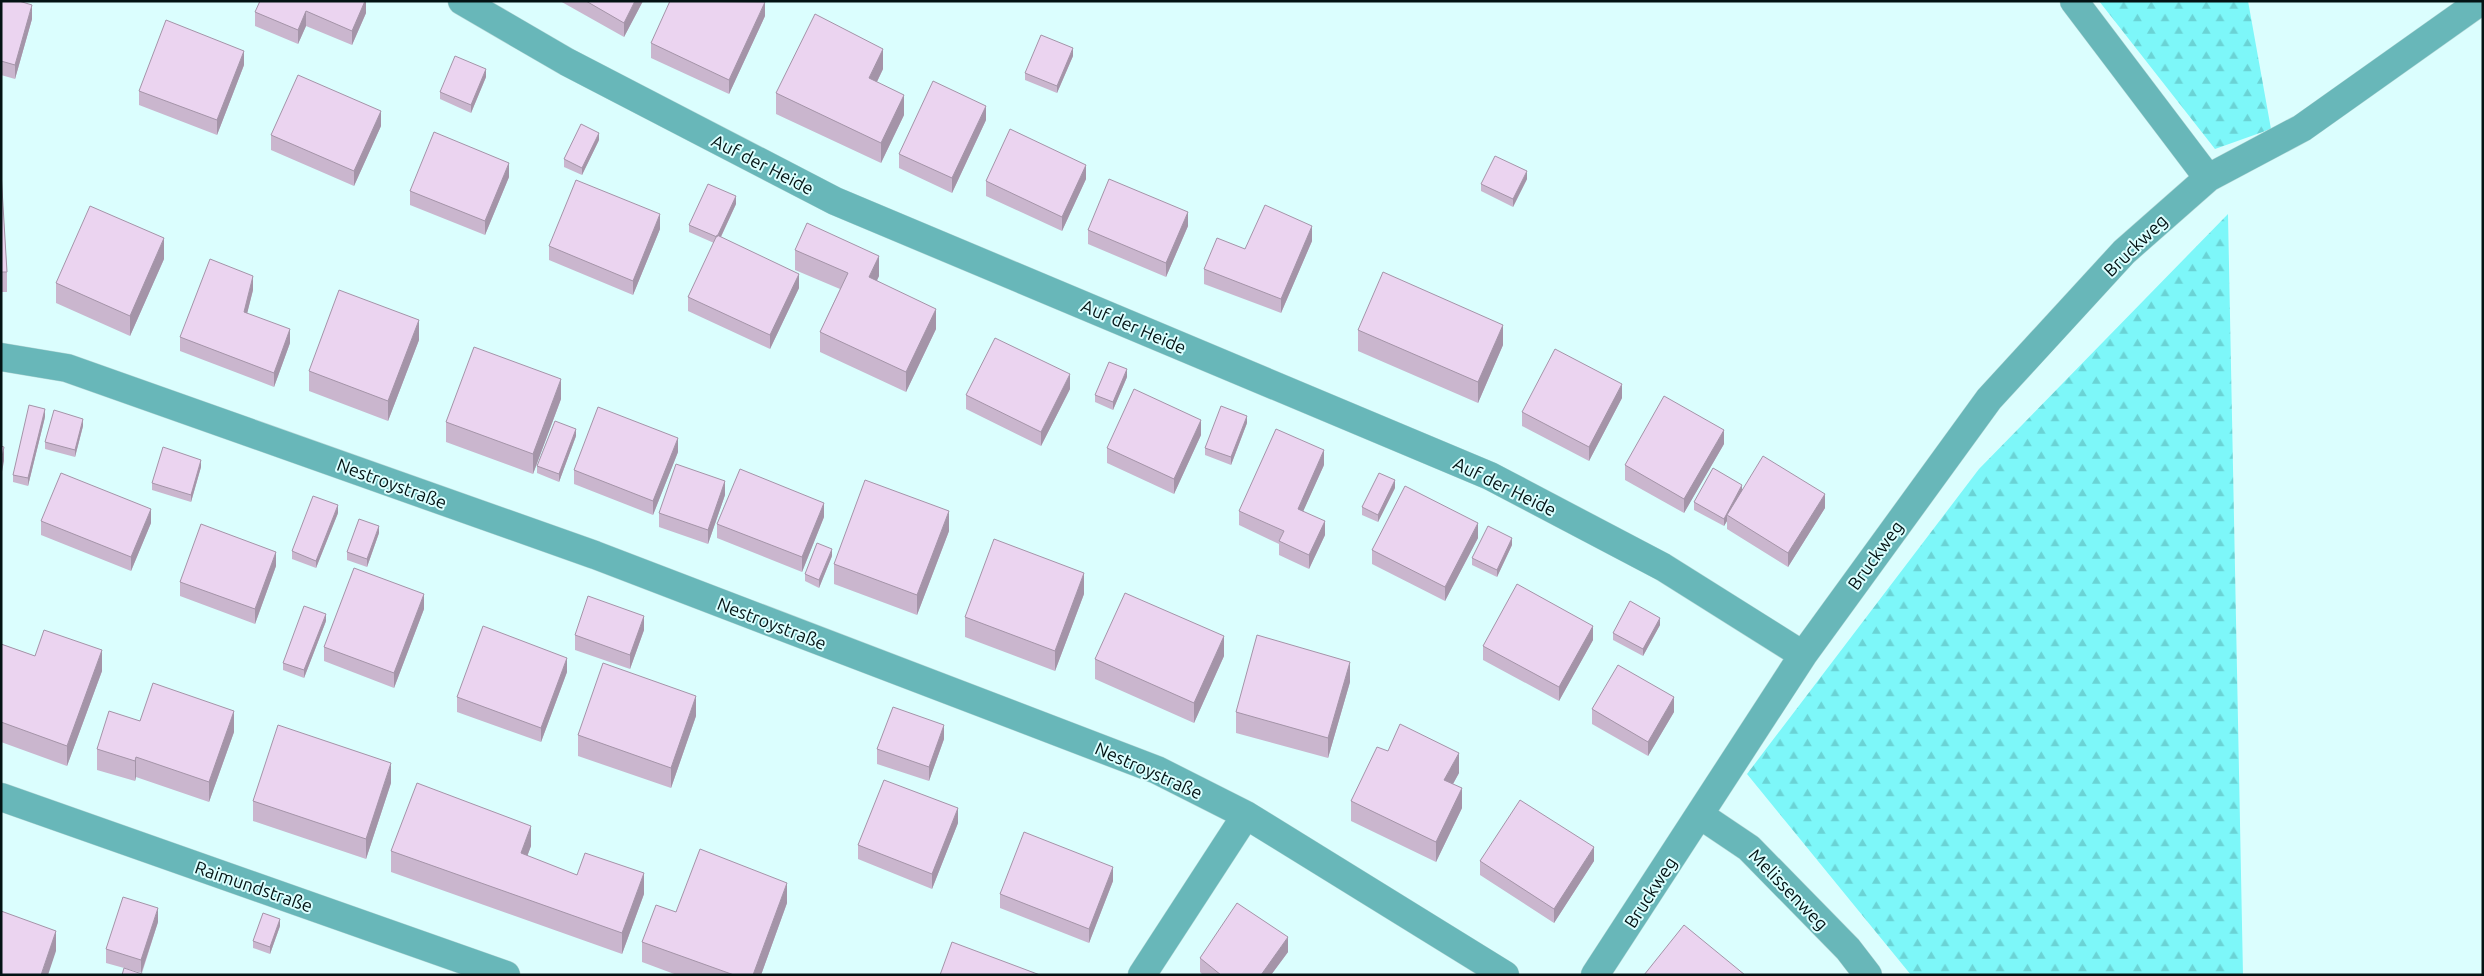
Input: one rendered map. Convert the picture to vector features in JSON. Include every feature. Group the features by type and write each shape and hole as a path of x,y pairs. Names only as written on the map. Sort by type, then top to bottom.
{"street":[{"name":"Auf der Heide","path":"462,1 567,62 835,201 1490,476 1663,567 1803,655"},
{"path":"2074,1 2208,178"},
{"name":"Bruckweg","path":"1595,975 1803,655 1989,399 2124,252 2208,178 2302,128 2481,1"},
{"name":"Nestroystraße","path":"1,357 67,368 595,555 1157,770 1246,815 1505,975"},
{"name":"Raimundstraße","path":"1,797 506,975"},
{"path":"1142,975 1246,815"},
{"name":"Melissenweg","path":"1700,815 1750,848 1848,950 1868,975"}],"green space":[{"path":"2099,1 2248,1 2271,129 2215,149"},
{"path":"2228,214 2243,975 1911,975 1747,774 1979,469"}],"building":[{"path":"1,1 19,1 32,5 15,65 1,61"},
{"path":"260,1 365,1 352,31 306,11 298,30 255,12"},
{"path":"586,1 635,1 624,23"},
{"path":"670,1 765,2 729,80 651,43"},
{"path":"815,14 883,49 869,78 904,95 881,143 776,93"},
{"path":"166,20 244,51 217,120 139,91"},
{"path":"1041,35 1073,48 1057,86 1025,73"},
{"path":"455,56 486,69 471,105 440,92"},
{"path":"298,75 381,111 354,171 271,135"},
{"path":"933,81 986,106 952,178 899,154"},
{"path":"581,124 599,133 582,168 564,159"},
{"path":"1010,129 1086,165 1062,217 986,181"},
{"path":"434,132 509,163 485,221 410,191"},
{"path":"1495,156 1527,171 1513,199 1481,184"},
{"path":"1,172 7,272 1,272"},
{"path":"1109,179 1188,212 1166,263 1088,230"},
{"path":"576,180 660,214 633,281 549,246"},
{"path":"708,184 736,196 717,237 689,225"},
{"path":"1265,205 1312,226 1281,299 1204,269 1217,238 1245,249"},
{"path":"90,206 164,238 130,316 56,283"},
{"path":"807,223 879,256 869,277 936,309 906,372 820,332 848,273 795,250"},
{"path":"717,235 799,274 770,335 688,297"},
{"path":"210,259 253,276 244,312 290,329 274,373 180,337"},
{"path":"1383,272 1503,325 1478,382 1358,330"},
{"path":"339,290 419,320 388,401 309,371"},
{"path":"995,338 1070,374 1041,432 966,395"},
{"path":"474,347 561,379 533,454 446,422"},
{"path":"1555,349 1622,384 1589,447 1522,412"},
{"path":"1109,362 1127,369 1113,402 1095,395"},
{"path":"1134,389 1201,420 1174,479 1107,448"},
{"path":"1664,396 1724,430 1684,499 1625,465"},
{"path":"29,405 45,409 28,478 13,475"},
{"path":"1221,406 1247,416 1231,457 1205,448"},
{"path":"598,407 678,438 653,501 574,470"},
{"path":"54,410 83,419 75,450 45,442"},
{"path":"555,421 576,429 559,474 537,466"},
{"path":"1276,429 1324,450 1298,509 1325,521 1309,555 1279,541 1284,531 1239,511"},
{"path":"1,446 4,447 1,462"},
{"path":"163,447 201,460 191,495 152,483"},
{"path":"1763,456 1825,494 1788,553 1727,515"},
{"path":"676,464 725,481 708,530 659,513"},
{"path":"1713,468 1742,485 1724,519 1694,502"},
{"path":"740,469 824,503 802,557 717,524"},
{"path":"61,473 151,509 131,557 41,521"},
{"path":"1379,473 1395,480 1378,515 1362,507"},
{"path":"865,480 949,511 917,595 834,564"},
{"path":"1405,486 1478,523 1445,587 1372,550"},
{"path":"313,496 338,505 316,561 292,551"},
{"path":"359,519 379,526 367,559 347,552"},
{"path":"201,524 276,552 255,609 180,582"},
{"path":"1488,526 1512,538 1497,570 1472,558"},
{"path":"994,539 1084,573 1055,651 965,617"},
{"path":"817,543 832,549 819,580 805,574"},
{"path":"354,568 424,594 394,673 324,647"},
{"path":"1517,584 1593,626 1559,687 1483,646"},
{"path":"1125,593 1224,636 1194,703 1095,659"},
{"path":"588,596 644,616 630,655 575,635"},
{"path":"1630,601 1660,618 1643,649 1613,633"},
{"path":"304,606 326,614 304,670 283,663"},
{"path":"483,626 567,658 541,728 457,697"},
{"path":"44,630 102,650 67,746 1,722 1,644 35,656"},
{"path":"1257,635 1350,662 1328,738 1236,712"},
{"path":"603,663 696,696 671,768 578,735"},
{"path":"1618,665 1674,697 1648,742 1592,709"},
{"path":"153,683 234,711 209,782 136,757 135,761 97,749 109,711 140,721"},
{"path":"893,707 944,725 929,767 877,749"},
{"path":"1400,724 1459,753 1444,780 1462,788 1436,842 1351,801 1377,747 1388,751"},
{"path":"278,725 391,763 366,839 253,801"},
{"path":"884,780 958,808 932,874 858,845"},
{"path":"417,783 531,826 521,853 577,875 585,853 644,873 622,933 391,851"},
{"path":"1520,800 1594,847 1554,909 1480,861"},
{"path":"1024,832 1113,867 1089,929 1000,894"},
{"path":"700,849 787,883 753,975 734,975 642,942 656,905 676,912"},
{"path":"123,897 158,908 141,960 106,949"},
{"path":"1237,903 1288,937 1261,975 1221,975 1200,958"},
{"path":"1,911 56,931 41,975 1,975"},
{"path":"263,913 280,919 270,947 253,941"},
{"path":"1684,925 1745,975 1644,975"},
{"path":"952,942 1040,975 940,975"},
{"path":"124,968 145,975 122,975"}]}
